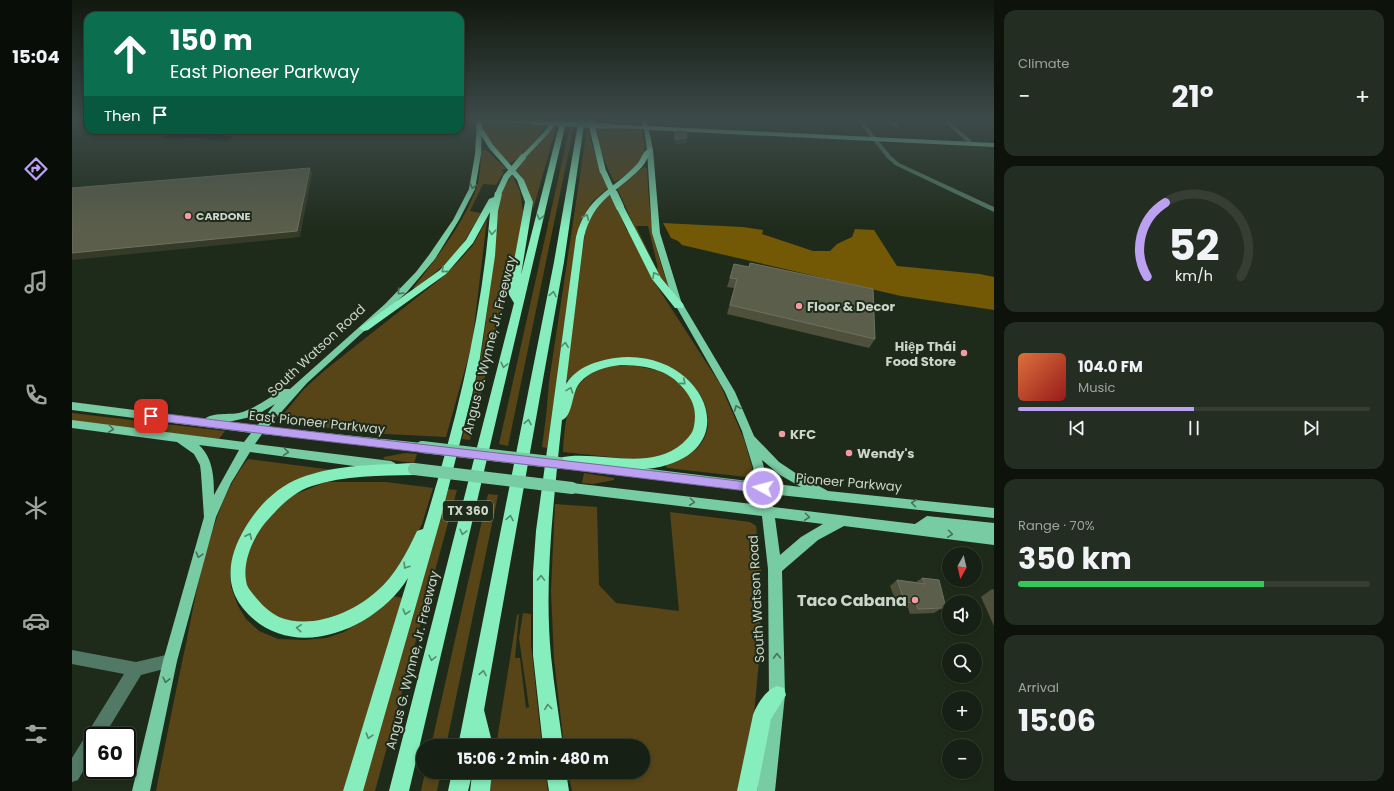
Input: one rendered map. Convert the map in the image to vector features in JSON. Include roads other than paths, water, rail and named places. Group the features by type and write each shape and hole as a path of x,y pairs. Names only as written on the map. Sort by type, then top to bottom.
{"highway":[{"path":"497,155 518,177 525,188 529,202 513,293 519,304"},
{"path":"353,791 433,521 474,364 491,256 494,211 498,194 506,177 524,155"},
{"name":"Angus G. Wynne, Jr. Freeway","path":"399,791 555,155"},
{"name":"TX 360","path":"470,739 476,712 520,460 559,262 576,155"},
{"path":"598,155 604,173 620,207 657,279 679,306"},
{"path":"552,739 542,655 540,596 543,531 555,426 582,227 590,208 601,196 641,164 646,155"},
{"path":"364,328 443,272 452,263 470,241 491,202 498,194"},
{"path":"555,426 561,416 572,384 579,376 596,366 617,361 631,361 649,364 671,372 696,395 702,419 699,435 690,446 666,460 650,463 630,463 574,459 559,463"},
{"path":"414,469 331,474 310,480 289,492 264,514 248,536 241,555 238,574 240,587 259,614 278,625 304,629 332,625 358,614 383,597 396,581 417,548 424,531 433,521"},
{"path":"747,791 762,715 777,695"},
{"path":"476,712 482,739"},
{"path":"458,791 461,779"},
{"path":"480,791 481,779"},
{"path":"557,779 559,791"}],"main road":[{"name":"South Watson Road","path":"141,791 170,661 210,517 230,473 259,430 303,382 364,328 421,272 433,256 471,193 478,155"},
{"name":"South Watson Road","path":"650,155 656,233 660,249 679,306 730,392 759,467 768,512 775,569 777,695 766,791"},
{"path":"197,422 238,417 251,413 262,408 303,382"},
{"name":"East Pioneer Parkway","path":"72,406 259,430 559,463"},
{"path":"72,424 414,469 994,539"},
{"path":"746,431 773,465 786,474 830,496"},
{"path":"177,438 198,450 203,459 208,489 210,517"},
{"name":"Pioneer Parkway","path":"559,463 830,496 994,513"},
{"path":"775,569 812,536 827,527 844,521"},
{"path":"916,530 927,522 994,529"}],"street":[{"path":"889,155 897,164 994,210"},
{"path":"72,657 136,669 170,661"},
{"path":"101,727 136,669"},
{"path":"72,774 84,754"}],"place":[{"name":"CARDONE","path":"188,216"},
{"name":"Floor & Decor","path":"799,306"},
{"name":"Hiệp Thái Food Store","path":"964,353"},
{"name":"KFC","path":"782,434"},
{"name":"Wendy's","path":"849,453"},
{"name":"Taco Cabana","path":"915,600"}]}
